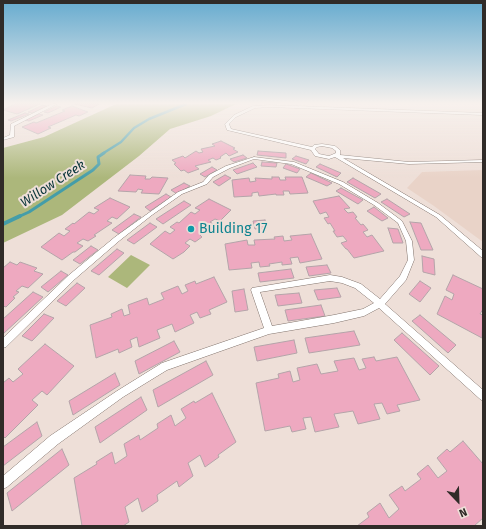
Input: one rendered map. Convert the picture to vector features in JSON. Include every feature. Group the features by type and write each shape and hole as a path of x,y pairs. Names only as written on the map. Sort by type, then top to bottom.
{"lane":[{"path":"3,139 12,136 12,129"},
{"path":"229,129 313,149 319,145 330,145 338,150 336,156"},
{"path":"313,149 314,153 321,157 330,158 336,156 409,163 483,161"},
{"path":"336,156 438,216 483,256"},
{"path":"3,344 72,277 117,239 150,214 180,193 205,183 211,176 241,162 254,158 292,163 313,171 346,187 376,204 400,222 409,241 411,260 403,278 380,304 364,312 334,319 269,330 165,366 120,394 54,440 3,483"},
{"path":"269,330 255,290 330,278 358,286 483,396"}],"shaded area":[{"path":"483,170 483,242 407,188 422,172"}],"green space":[{"path":"62,129 171,129 139,156 62,215 3,243 3,148 44,137"},
{"path":"131,255 150,265 127,288 108,277"}],"building":[{"path":"26,129 50,129 38,134"},
{"path":"221,141 235,148 233,149 238,152 229,156 226,153 220,157 221,158 216,160 213,158 208,160 211,162 195,166 199,169 188,173 184,170 181,171 172,160 183,156 185,158 196,151 199,153 203,152 201,149 215,146 212,144"},
{"path":"258,151 286,153 286,158 257,155"},
{"path":"243,155 247,158 234,162 230,159"},
{"path":"296,156 309,160 306,164 292,159"},
{"path":"262,162 277,163 276,167 261,166"},
{"path":"253,163 257,167 237,174 233,170"},
{"path":"286,164 300,169 297,173 283,168"},
{"path":"320,164 341,173 337,177 316,167"},
{"path":"212,167 217,170 205,177 200,174"},
{"path":"311,173 332,183 327,186 306,177"},
{"path":"130,175 146,176 145,179 150,179 152,177 168,178 159,194 141,193 143,190 138,189 136,192 118,191"},
{"path":"225,175 231,178 219,186 213,182"},
{"path":"272,177 279,177 280,180 286,180 285,177 302,177 308,193 290,194 289,191 283,191 284,195 276,194 259,196 258,192 252,193 252,196 234,197 232,180 249,178 250,182 256,181 255,178 272,179"},
{"path":"353,178 381,194 375,198 347,182"},
{"path":"184,183 190,186 177,194 171,190"},
{"path":"341,188 363,200 358,204 336,191"},
{"path":"166,194 171,197 150,211 145,207"},
{"path":"339,196 350,208 344,209 348,213 353,212 357,217 355,218 368,230 363,232 367,237 372,235 384,251 354,258 341,243 347,241 343,236 337,237 330,223 328,224 324,218 329,217 326,212 320,214 313,201"},
{"path":"110,198 130,207 117,219 112,217 107,221 112,223 94,235 96,236 88,241 83,239 77,243 83,246 75,252 62,260 41,247 59,233 64,236 70,231 65,229 89,212 94,214 99,210 94,208"},
{"name":"Building 17","path":"209,199 231,210 220,221 215,219 210,222 215,225 200,235 202,237 195,242 190,239 185,243 190,246 184,252 173,259 150,244 165,231 170,234 175,230 170,227 177,222 179,223 191,212 195,214 200,210 195,208"},
{"path":"387,199 410,214 404,217 381,202"},
{"path":"184,201 191,205 163,224 156,219"},
{"path":"374,207 388,218 382,221 367,211"},
{"path":"134,214 141,217 119,234 112,230"},
{"path":"265,220 267,228 255,229 253,221"},
{"path":"410,222 421,223 433,250 421,250"},
{"path":"150,223 157,227 134,244 127,240"},
{"path":"388,228 398,229 403,243 393,243"},
{"path":"311,234 322,259 300,263 298,257 290,258 292,264 282,265 282,262 269,264 270,266 260,267 259,262 251,263 252,268 229,270 225,244 247,240 248,245 255,245 254,240 275,239 274,237 283,236 284,241 292,240 290,236"},
{"path":"91,246 98,250 80,264 73,260"},
{"path":"117,249 124,253 99,275 91,271"},
{"path":"422,256 434,259 435,275 423,272"},
{"path":"10,262 17,265 20,262 37,268 34,271 43,274 28,288 22,286 16,291 19,292 13,297 15,298 6,307 3,306 3,268"},
{"path":"327,265 331,273 309,276 306,267"},
{"path":"291,269 294,278 260,282 258,273"},
{"path":"61,271 68,275 48,292 41,287"},
{"path":"453,275 483,289 483,309 480,314 483,315 482,338 437,314 445,296 452,300 454,294 446,290"},
{"path":"214,277 227,302 209,310 211,314 200,318 197,312 190,315 194,323 175,332 172,324 157,330 160,338 139,347 137,337 130,340 132,347 119,353 118,349 96,358 90,325 112,317 111,314 122,309 124,316 130,314 128,305 147,298 149,305 164,299 161,293 178,286 182,294 188,291 185,285 195,281 196,284"},
{"path":"420,281 431,288 420,302 409,294"},
{"path":"77,283 85,288 66,306 57,301"},
{"path":"337,288 341,297 318,300 314,290"},
{"path":"244,289 248,310 235,312 232,291"},
{"path":"33,292 43,297 3,334 3,319"},
{"path":"299,293 302,303 278,306 275,295"},
{"path":"321,305 325,316 288,321 285,310"},
{"path":"44,314 54,318 32,341 22,336"},
{"path":"420,315 456,345 448,353 412,321"},
{"path":"354,331 360,345 309,353 305,338"},
{"path":"402,333 439,366 430,375 394,340"},
{"path":"294,340 297,353 257,361 254,347"},
{"path":"174,341 180,352 139,374 135,361"},
{"path":"45,344 74,366 47,395 42,391 32,400 38,405 5,438 3,436 3,383 9,378 13,382 23,374 18,369"},
{"path":"374,357 376,361 397,357 420,400 397,405 400,411 387,414 382,403 374,404 380,419 358,424 353,411 334,414 339,427 315,432 311,417 303,418 306,429 292,432 290,426 265,431 256,383 279,378 278,374 290,371 293,382 300,380 297,368 317,364 321,374 338,371 334,361 354,358 359,370 366,368 362,359"},
{"path":"206,361 213,375 158,407 153,390"},
{"path":"115,373 120,385 73,415 69,401"},
{"path":"212,393 236,442 205,467 200,455 188,463 193,476 179,487 177,481 157,495 158,501 142,512 138,498 125,507 129,522 123,526 82,526 74,478 97,464 96,462 112,452 115,464 127,456 124,444 139,435 140,440 158,428 157,424 171,415 175,426 186,418 181,409"},
{"path":"141,397 147,410 100,443 95,427"},
{"path":"37,422 42,436 3,466 3,447"},
{"path":"463,441 483,464 483,518 474,526 357,526 369,517 367,513 380,503 389,518 399,509 389,495 402,486 405,491 421,479 417,474 428,465 438,478 447,471 437,458 447,449 450,452"},
{"path":"62,449 69,465 12,511 7,493"}],"waterway":[{"name":"Willow Creek","path":"102,154 121,142 133,129"},
{"name":"Willow Creek","path":"18,217 29,212 93,170 99,164 98,157 104,153"},
{"name":"Willow Creek","path":"3,224 20,216"}],"place":[{"name":"Building 17","path":"191,229"}]}
